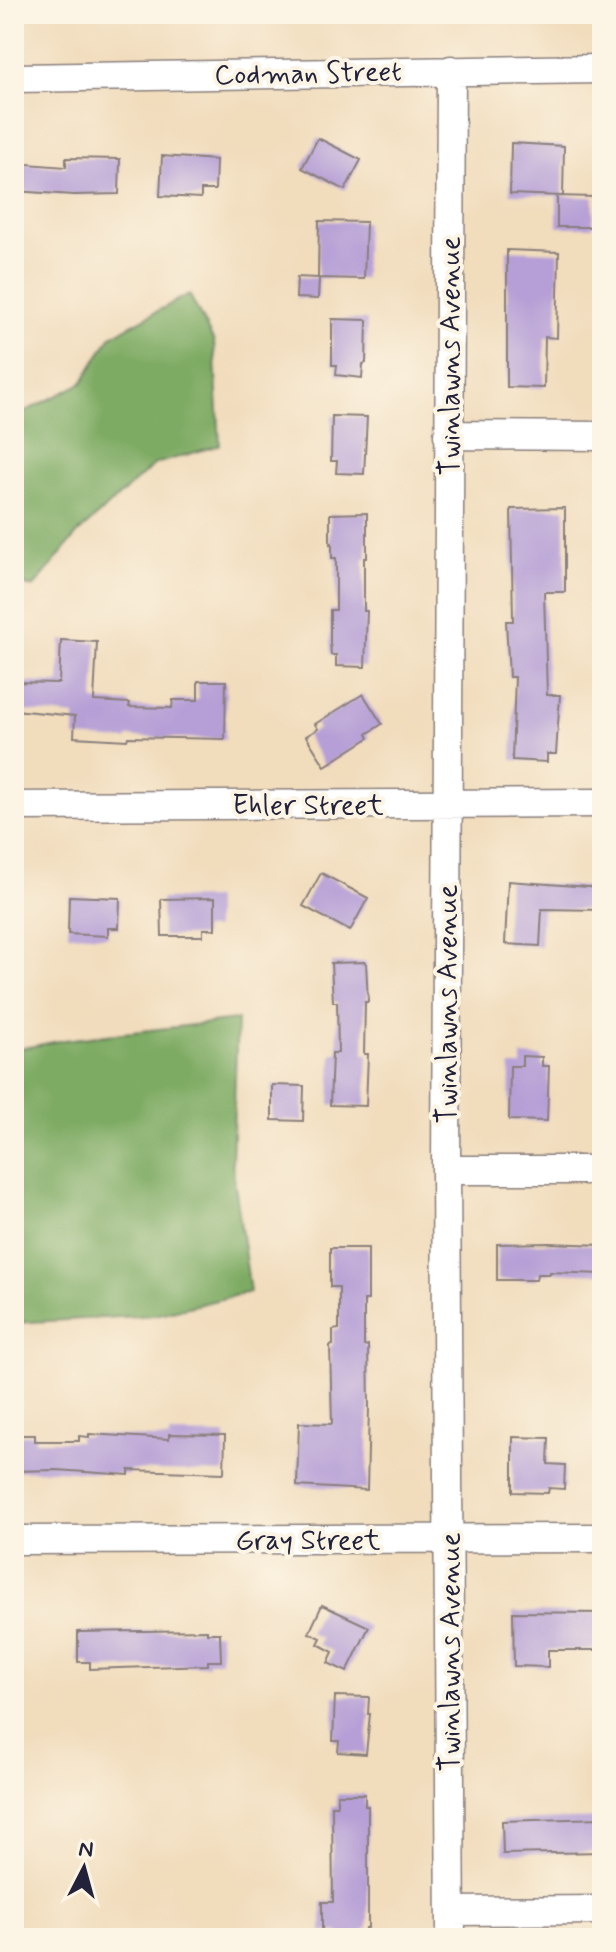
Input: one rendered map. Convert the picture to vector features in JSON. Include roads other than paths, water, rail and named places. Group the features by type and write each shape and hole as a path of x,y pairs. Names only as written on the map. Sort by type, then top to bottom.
{"street":[{"name":"Codman Street","path":"14,78 602,69"},
{"name":"Twinlawns Avenue","path":"451,70 446,1170 451,1924"},
{"path":"448,435 602,436"},
{"name":"Ehler Street","path":"14,806 602,803"},
{"path":"446,1170 602,1170"},
{"name":"Gray Street","path":"14,1540 602,1538"},
{"path":"451,1924 602,1910"}]}
